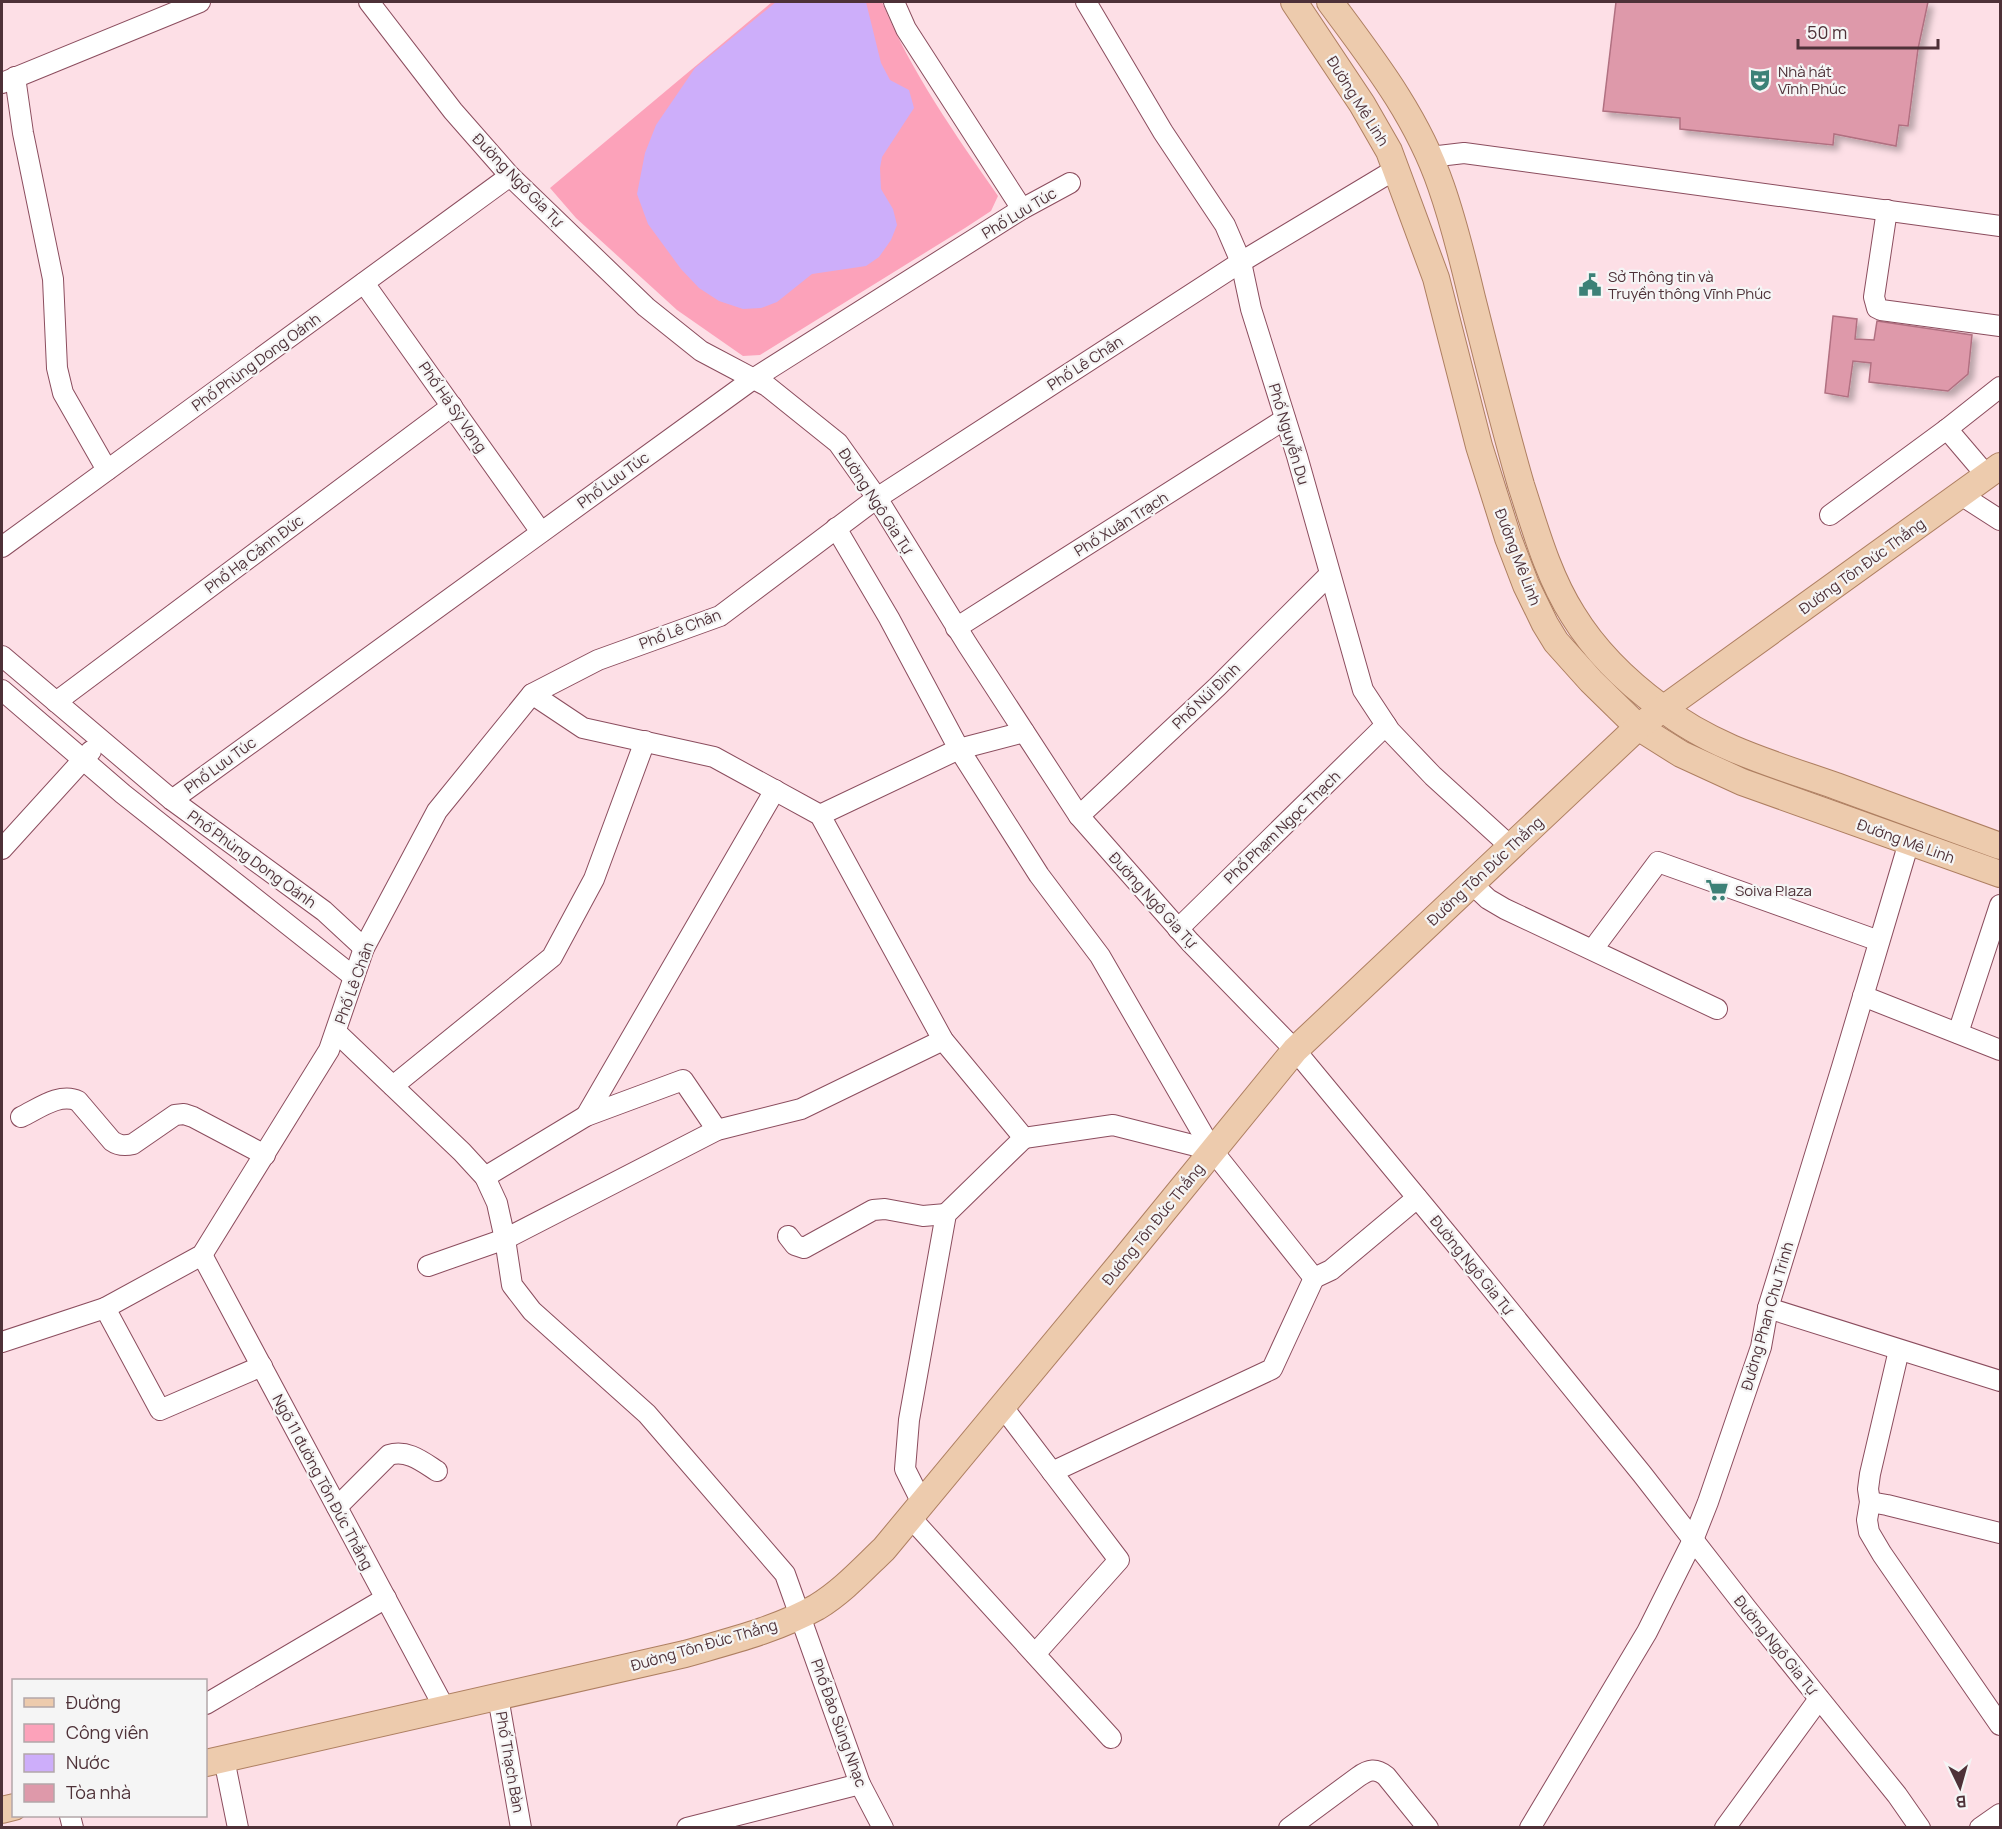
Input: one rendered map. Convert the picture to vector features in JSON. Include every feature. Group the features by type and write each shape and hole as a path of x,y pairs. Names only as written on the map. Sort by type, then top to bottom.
{"main road":[{"name":"Đường Mê Linh","path":"1294,2 1362,104 1389,151 1436,278 1479,446 1508,537 1526,585 1556,642 1607,698 1638,727 1680,754 1742,782 2001,874"},
{"name":"Đường Mê Linh","path":"1330,2 1392,86 1412,119 1430,157 1458,240 1508,438 1535,529 1570,612 1596,648 1662,709 1730,747 1772,765 2001,846"},
{"name":"Đường Tôn Đức Thắng","path":"214,1761 686,1654 753,1635 819,1606 851,1581 884,1549 1294,1050 1638,727 1994,471"}],"street":[{"path":"107,470 63,393 57,368 53,279 24,133 8,80 200,2"},
{"name":"Đường Ngô Gia Tự","path":"369,2 453,111 510,176 646,307 701,351 767,386 838,443 877,498 956,628 1079,816 1178,929 1294,1050 1417,1198 1693,1540 1897,1795 1920,1827"},
{"path":"894,2 906,29 1022,209"},
{"name":"Phố Nguyễn Du","path":"1086,2 1163,132 1225,225 1241,262 1251,309 1363,690 1386,725 1433,776 1510,846"},
{"path":"1430,157 1464,153 2001,225"},
{"name":"Phố Lê Chân","path":"202,1255 329,1050 364,948 437,811 532,694 598,660 720,616 877,498 1241,262 1396,169"},
{"name":"Phố Phùng Dong Oánh","path":"2,547 510,176"},
{"name":"Phố Lưu Túc","path":"172,800 753,379 1022,209 1070,183"},
{"path":"1887,210 1874,297 1877,308 2001,326"},
{"name":"Phố Hà Sỹ Vọng","path":"364,283 541,532"},
{"path":"1830,515 2001,387"},
{"name":"Phố Hạ Cảnh Đức","path":"56,702 452,406"},
{"name":"Phố Xuân Trạch","path":"956,628 1285,419"},
{"path":"1947,429 1994,471"},
{"path":"1961,495 2001,520"},
{"path":"836,528 894,628 959,749 1039,875 1100,956 1212,1150 1314,1278"},
{"name":"Phố Núi Đinh","path":"1079,816 1217,687 1329,575"},
{"name":"Phố Phùng Dong Oánh","path":"2,656 172,800 324,911 364,948"},
{"path":"2,690 123,794 354,977"},
{"path":"532,694 584,728 714,757 820,815 943,1040 1024,1138"},
{"name":"Phố Phạm Ngọc Thạch","path":"1178,929 1386,725"},
{"path":"820,815 959,749 1024,732"},
{"path":"2,849 101,740"},
{"path":"393,1086 552,957 594,879 645,741"},
{"path":"586,1116 776,790"},
{"name":"Đường Phan Chu Trinh","path":"1530,1827 1647,1632 1693,1540 1761,1347 1768,1308 1909,842"},
{"path":"1593,949 1658,862 1879,941"},
{"path":"1471,883 1488,899 1505,909 1717,1009"},
{"path":"1958,1033 2001,905"},
{"path":"1863,996 2001,1050"},
{"name":"Phố Đào Sùng Nhạc","path":"336,1032 462,1152 485,1177 497,1203 512,1285 532,1311 646,1414 785,1574 860,1784 883,1827"},
{"path":"428,1266 505,1239 717,1130 801,1109 943,1040"},
{"path":"485,1177 586,1116 683,1080 717,1130"},
{"path":"21,1117 63,1097 71,1098 78,1101 112,1141 117,1145 126,1145 133,1144 175,1115 184,1114 264,1155"},
{"path":"1111,1738 1035,1654 916,1510 905,1469 909,1420 946,1214 1024,1138 1113,1125 1212,1150"},
{"path":"1052,1472 1272,1369 1314,1278 1331,1270 1417,1198"},
{"path":"788,1236 795,1245 804,1248 873,1210 885,1209 923,1216 946,1214"},
{"path":"2,1342 105,1308 202,1255"},
{"name":"Ngõ 11 đường Tôn Đức Thắng","path":"202,1255 445,1709"},
{"path":"105,1308 160,1410 261,1366"},
{"path":"1768,1308 2001,1381"},
{"path":"1899,1350 1869,1474 1869,1532 2001,1725"},
{"path":"1002,1406 1119,1560 1035,1654"},
{"path":"337,1507 394,1453 408,1454 437,1471"},
{"path":"1870,1502 2001,1533"},
{"path":"207,1703 386,1598"},
{"name":"Phố Thạch Bàn","path":"498,1697 521,1827"},
{"path":"1725,1827 1819,1699"},
{"path":"214,1761 238,1827"},
{"path":"1289,1827 1358,1776 1374,1770 1386,1776 1428,1827"},
{"path":"687,1827 860,1784"},
{"path":"1980,1827 2001,1814"}],"green space":[{"path":"772,2 882,2 920,78 998,196 991,211 965,228 760,355 743,356 677,310 576,218 550,188"}],"water":[{"path":"776,2 866,2 881,63 890,80 909,90 914,108 882,157 881,189 893,209 897,225 891,240 879,257 866,266 812,274 777,302 761,308 743,309 719,301 699,288 681,269 648,224 637,194 645,153 656,125 695,68"}],"building":[{"name":"Nhà hát Vĩnh Phúc","path":"1616,2 1928,2 1918,49 1908,126 1899,125 1896,146 1834,134 1833,145 1680,129 1680,118 1603,111"},
{"path":"1833,316 1857,319 1855,339 1874,340 1877,321 1972,335 1968,374 1948,391 1869,382 1871,363 1853,361 1848,397 1825,393"}],"place":[{"name":"Nhà hát Vĩnh Phúc","path":"1760,80"},
{"name":"Sở Thông tin và Truyền thông Vĩnh Phúc","path":"1590,285"},
{"name":"Soiva Plaza","path":"1717,890"}]}
